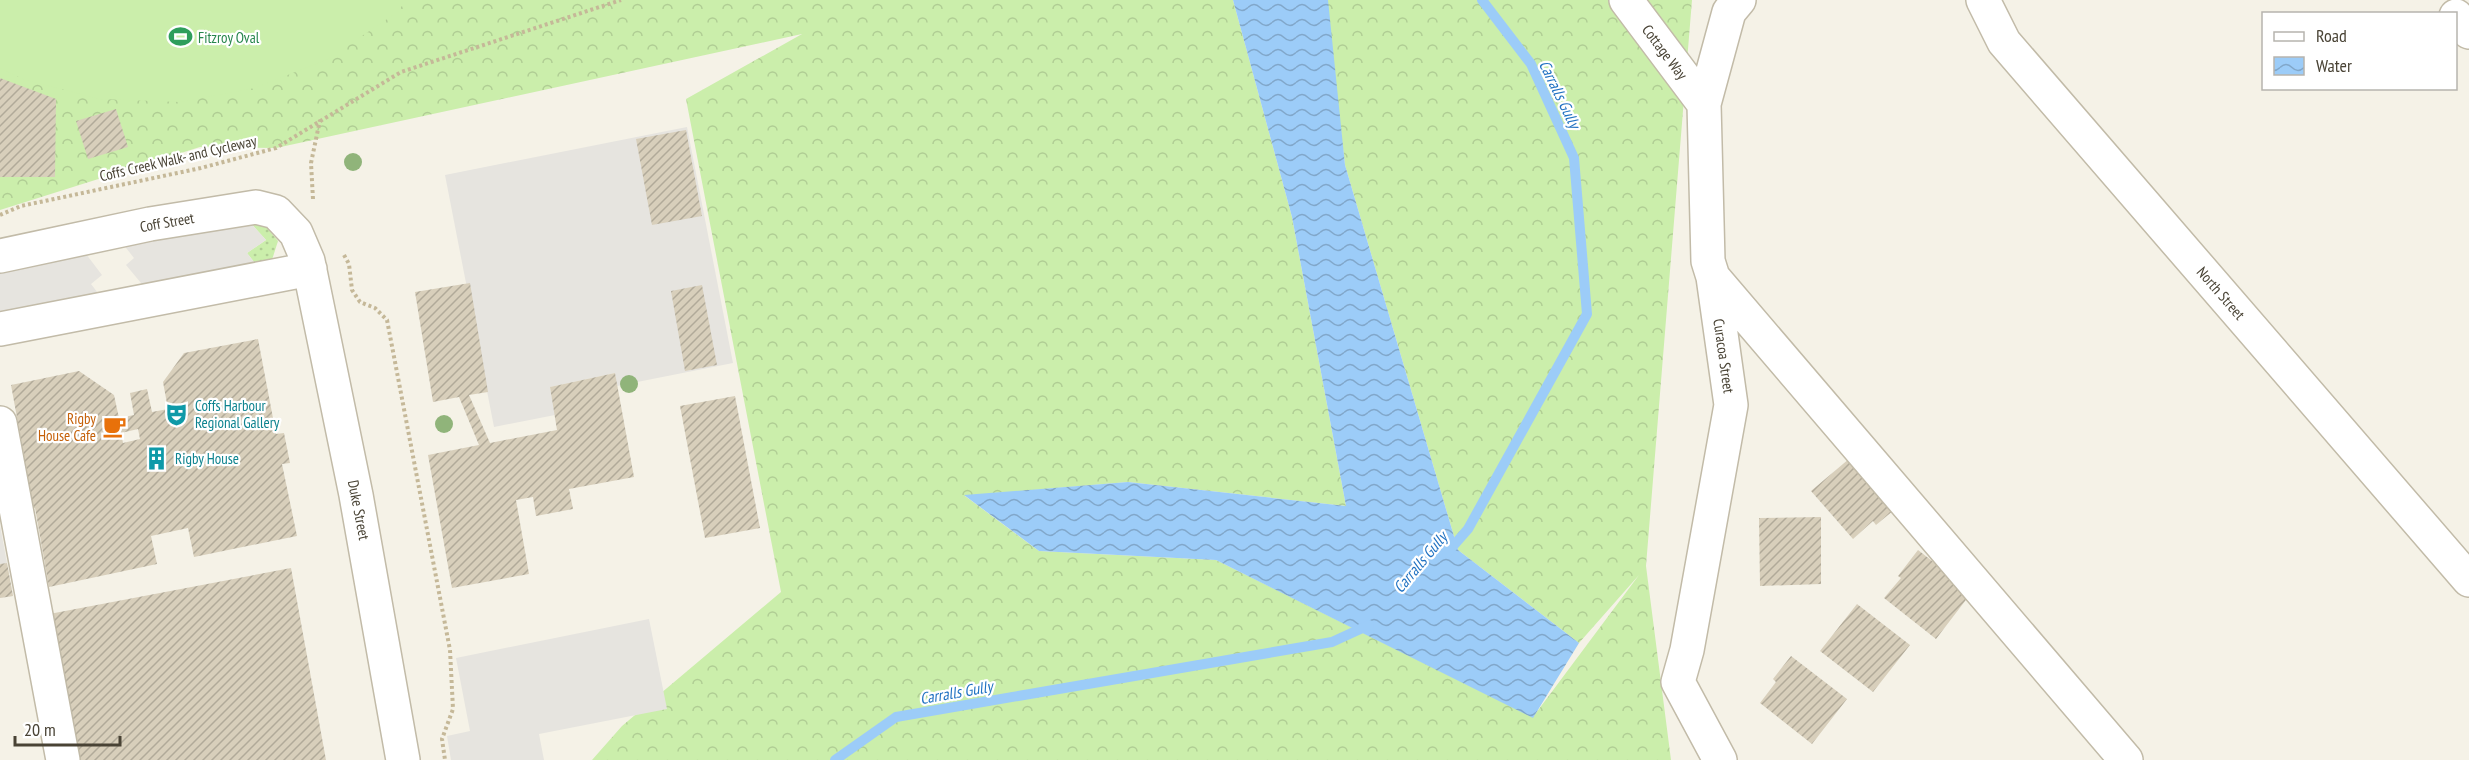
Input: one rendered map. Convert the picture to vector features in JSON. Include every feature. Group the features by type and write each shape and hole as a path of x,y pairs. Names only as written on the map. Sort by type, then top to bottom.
{"street":[{"name":"Cottage Way","path":"1626,0 1704,104"},
{"name":"North Street","path":"1983,0 2004,42 2469,580"},
{"path":"2442,0 2452,12"},
{"name":"Curacoa Street","path":"1720,760 1678,682 1687,650 1731,405 1713,277 1708,261 1704,104 1734,6"},
{"path":"2457,17 2469,32"},
{"name":"Coff Street","path":"0,256 150,224 256,207 276,212 296,233 309,265"},
{"path":"0,329 309,265"},
{"name":"Duke Street","path":"309,265 356,495 403,760"},
{"path":"1713,277 2126,760"},
{"path":"0,423 63,760"}],"path":[{"name":"Coffs Creek Walk- and Cycleway","path":"0,215 21,206 201,168 276,148 401,72 621,0"},
{"path":"313,206 311,163 320,120"},
{"path":"339,246 349,264 352,290 360,302 375,308 387,320 450,650 453,709 442,739 445,760"}],"green space":[{"path":"0,0 1233,0 1292,217 1346,506 1128,482 965,496 1039,551 1216,560 1533,717 1639,575 1579,643 1458,550 1345,165 1325,0 1692,0 1646,566 1671,760 592,760 622,726 781,592 686,99 802,34 276,148 200,147 0,210"},
{"name":"Fitzroy Oval","path":"0,0 408,0 393,15 328,59 255,88 179,102 100,99 25,80 0,68"},
{"path":"248,220 263,223 278,241 271,263 258,267 247,253 266,240"}],"shaded area":[{"path":"687,127 733,363 617,386 615,373 550,387 555,415 494,427 445,175"},
{"path":"248,220 266,240 247,253 258,267 146,289 126,265 134,258 123,244"},
{"path":"83,250 102,275 91,284 104,301 0,321 0,268"},
{"path":"0,525 13,596 0,598"},
{"path":"649,619 667,709 539,734 544,760 451,760 447,736 470,731 456,658"}],"water":[{"path":"1233,0 1328,0 1345,165 1458,550 1579,643 1533,718 1216,560 1039,551 964,495 1128,482 1346,506 1292,217"}],"building":[{"path":"0,78 56,99 55,177 0,177"},
{"path":"116,109 128,147 88,159 76,121"},
{"path":"686,130 702,216 652,225 636,139"},
{"path":"470,283 488,392 469,395 490,443 557,430 550,387 615,373 634,477 569,489 573,509 536,516 533,497 516,500 529,574 452,588 428,455 479,445 459,397 433,402 415,292"},
{"path":"702,285 717,365 685,371 671,291"},
{"name":"Rigby House","path":"258,339 276,434 284,433 290,463 282,464 297,536 194,557 188,528 151,536 157,564 49,587 35,508 27,509 23,485 29,483 11,385 79,371 114,395 119,418 134,415 130,393 147,389 152,412 168,409 163,382 184,353","holes":["138,429 140,439 123,443 121,433"]},
{"path":"735,396 760,528 705,538 680,406"},
{"path":"1856,453 1900,505 1876,525 1873,521 1853,539 1811,491"},
{"path":"1821,517 1821,584 1760,586 1759,518"},
{"path":"1918,550 1972,592 1936,639 1884,598 1901,578 1898,576"},
{"path":"7,563 13,596 0,598 0,564"},
{"path":"291,568 326,760 71,760 44,615"},
{"path":"1857,604 1910,645 1873,692 1820,651"},
{"path":"1791,656 1847,699 1812,744 1760,703 1776,682 1773,679"}],"waterway":[{"name":"Carralls Gully","path":"1447,553 1468,529 1587,314 1574,158 1531,64 1482,0"},
{"name":"Carralls Gully","path":"835,760 896,717 1332,642 1369,625"}],"place":[{"name":"Fitzroy Oval","path":"180,37"},
{"name":"Coffs Harbour Regional Gallery","path":"177,414"},
{"name":"Rigby House Cafe","path":"114,427"},
{"name":"Rigby House","path":"157,458"}]}
